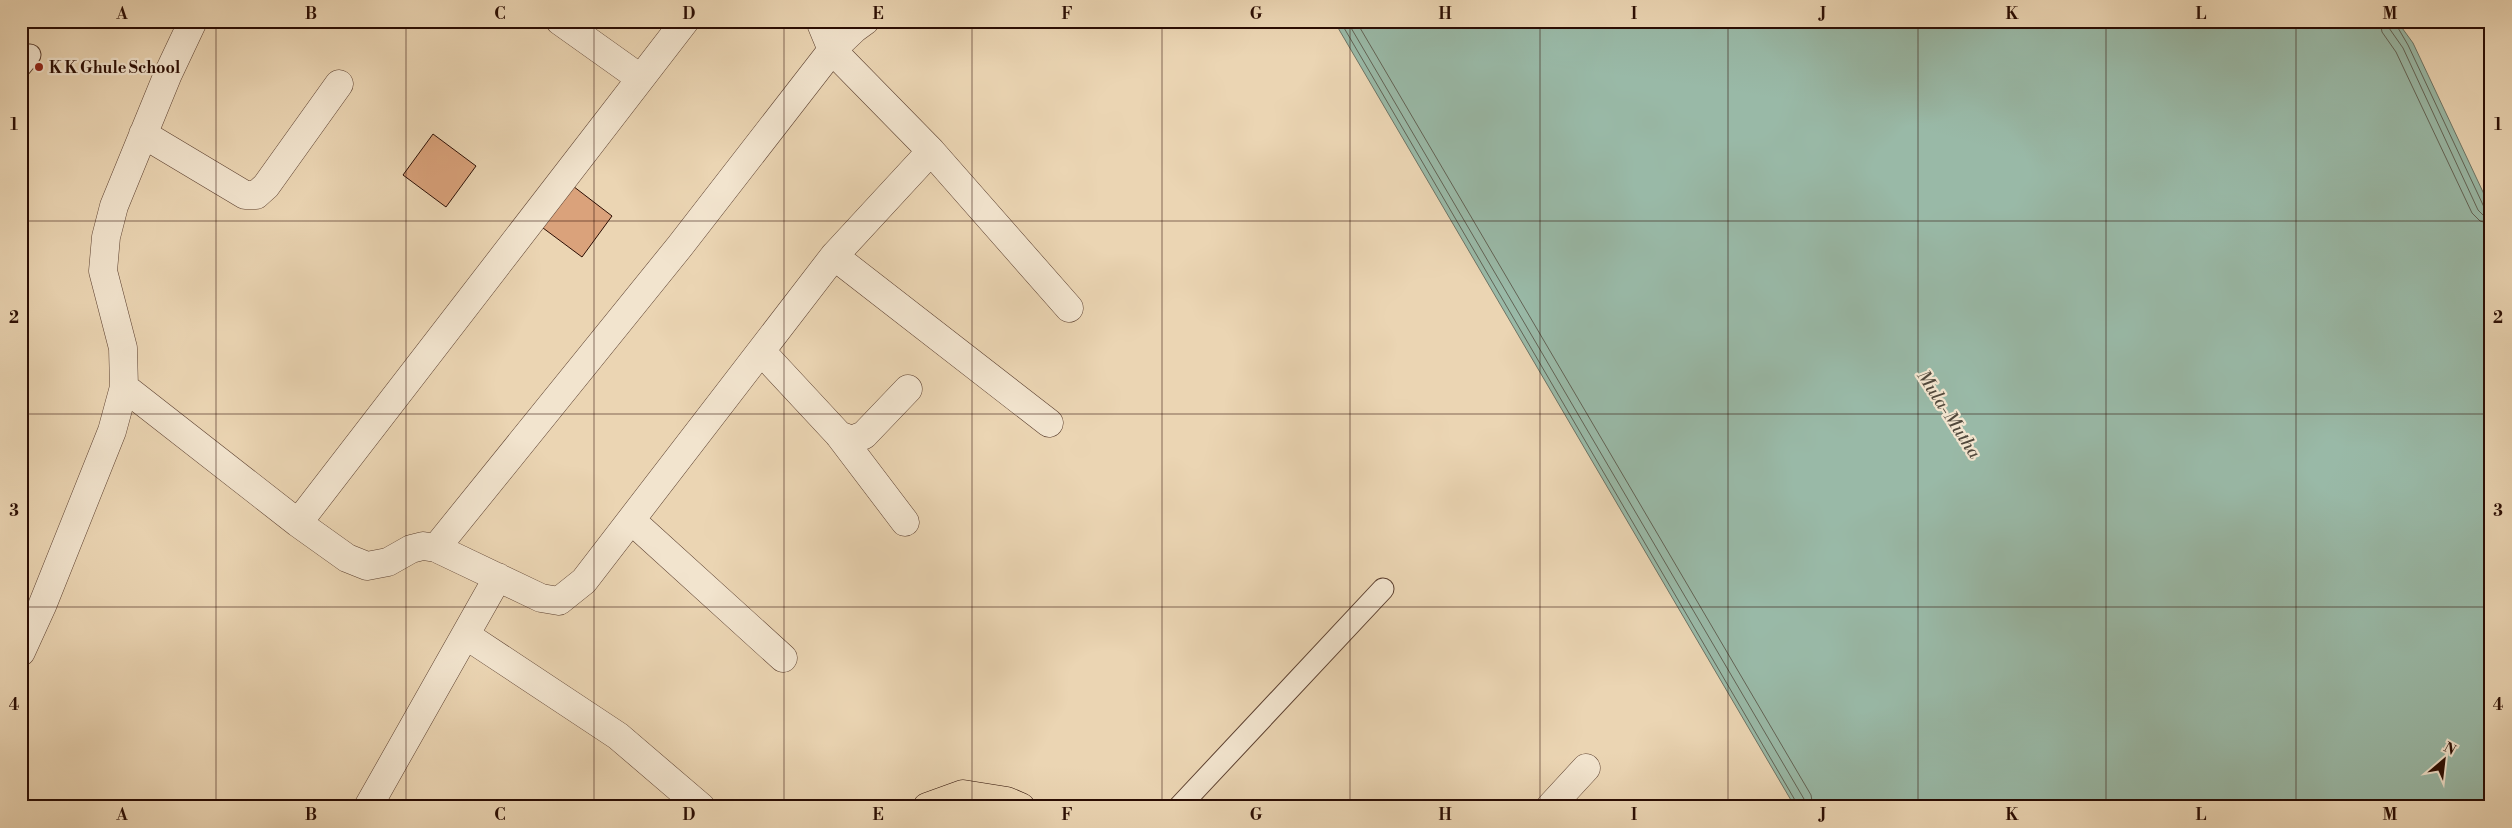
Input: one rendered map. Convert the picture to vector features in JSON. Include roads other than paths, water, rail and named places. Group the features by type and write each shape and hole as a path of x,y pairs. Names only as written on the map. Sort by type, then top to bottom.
{"main road":[{"path":"927,807 963,794 1007,801 1021,807"}],"street":[{"path":"21,652 32,604 112,430 124,388 122,348 103,272 106,237 114,206 143,134 193,21"},
{"path":"560,21 640,78"},
{"path":"298,523 685,21"},
{"path":"820,21 832,50 931,151 1069,308"},
{"path":"436,548 680,246 832,50 854,28 865,21"},
{"path":"143,134 244,195 256,195 266,186 339,84"},
{"path":"124,388 298,523 347,558 367,566 388,562 411,549 422,546 436,548 541,598 560,601 584,581 834,256 931,151"},
{"path":"834,256 1049,423"},
{"path":"761,351 839,435 904,522"},
{"path":"839,435 852,440 864,435 908,389"},
{"path":"632,520 783,658"},
{"path":"368,807 498,577"},
{"path":"466,636 618,736 701,807"},
{"path":"1550,807 1586,768"}],"lane":[{"path":"1179,807 1383,589"}],"water":[{"name":"Mula-Mutha","path":"1334,21 2397,21 2413,43 2491,209 2491,807 1795,807"}],"place":[{"name":"K K Ghule School","path":"39,67"}]}
